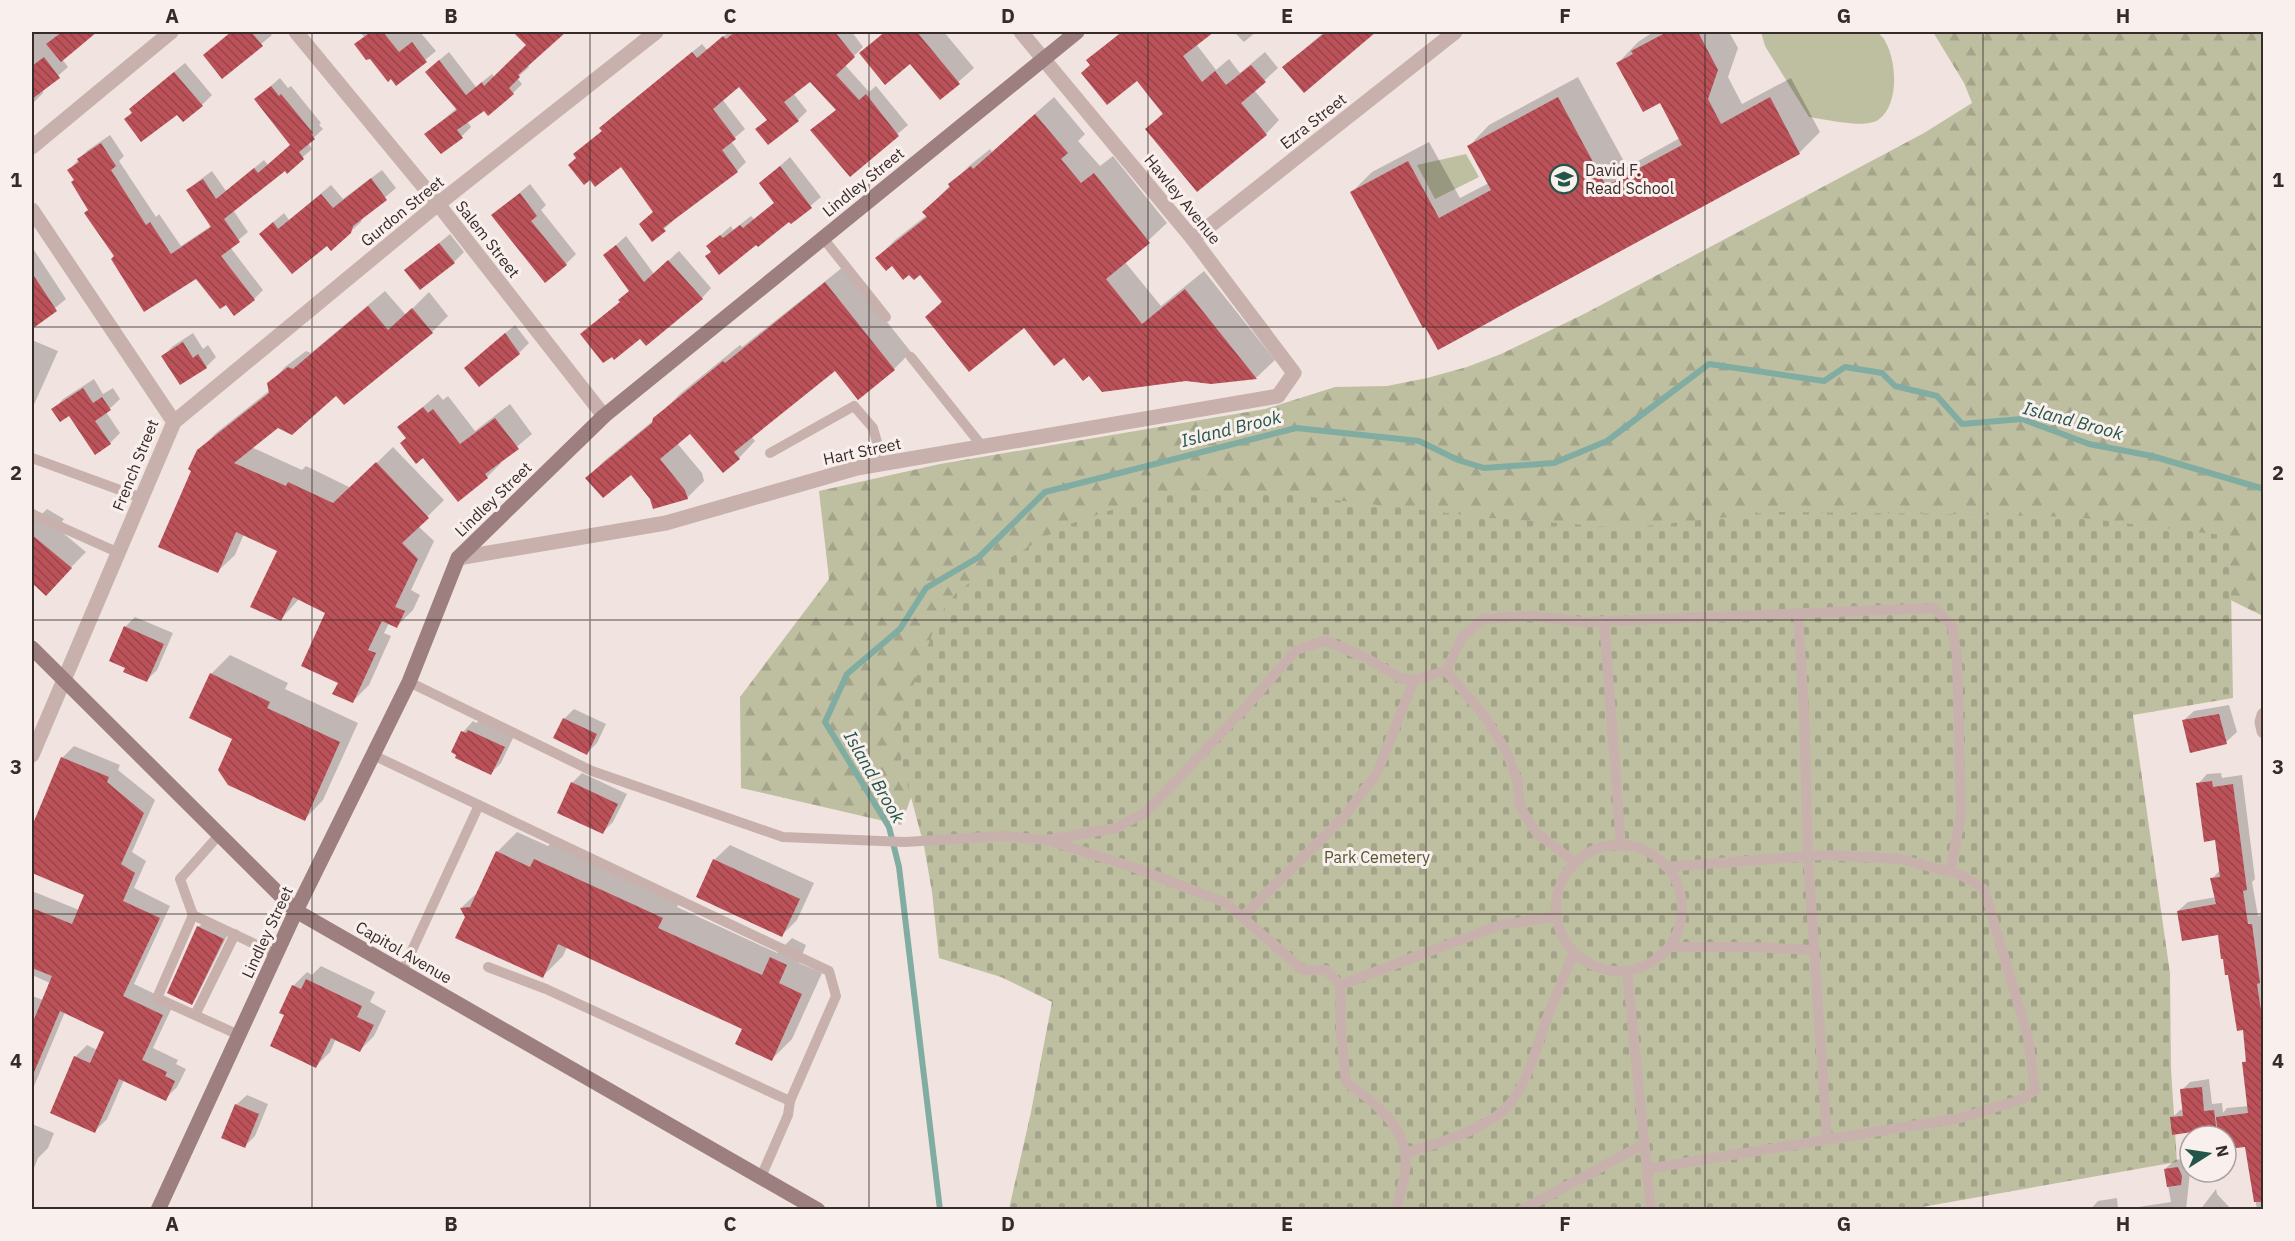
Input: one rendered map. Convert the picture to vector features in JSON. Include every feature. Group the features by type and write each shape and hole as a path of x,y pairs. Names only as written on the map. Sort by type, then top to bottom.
{"main road":[{"name":"Lindley Street","path":"159,1209 296,911 409,682 458,558 604,416 1077,32"},
{"name":"Capitol Avenue","path":"32,648 296,911 818,1209"}],"street":[{"path":"32,147 171,32"},
{"name":"Salem Street","path":"296,32 438,204 604,416"},
{"name":"Gurdon Street","path":"174,422 438,204 656,32"},
{"name":"Hawley Avenue","path":"1021,32 1193,239 1294,373 1278,396"},
{"name":"Ezra Street","path":"1193,239 1455,32"},
{"name":"French Street","path":"32,210 174,422 32,755"},
{"name":"Hart Street","path":"458,558 666,523 857,468 1278,396"},
{"path":"2264,715 2262,722 2264,731"}],"lane":[{"path":"823,238 886,317"},
{"path":"911,357 982,446"},
{"path":"770,453 854,406 873,428 883,464"},
{"path":"32,458 142,498"},
{"path":"32,514 119,553"},
{"path":"1446,672 1462,637 1483,619 1530,616 1584,622 1934,608 1952,626 1957,656 1961,815 1950,872"},
{"path":"1798,613 1813,950 1827,1139"},
{"path":"1604,621 1621,846"},
{"path":"1047,840 1116,828 1146,812 1245,708 1296,650 1325,641 1365,657 1400,678 1414,680 1446,672"},
{"path":"1446,672 1483,714 1506,751 1517,779 1520,807 1536,832 1575,863"},
{"path":"1242,917 1344,817 1377,773 1414,680"},
{"path":"409,682 592,771 783,837 879,842 1003,836 1047,840 1133,867 1226,903 1303,970 1326,970 1340,985 1341,1034 1346,1082 1368,1098 1395,1126 1405,1153 1404,1174 1396,1209"},
{"path":"373,755 829,971 836,996 790,1101 788,1115 761,1177"},
{"path":"402,972 478,805"},
{"path":"219,835 180,879 193,915 157,998 239,1035"},
{"path":"1610,845 1634,846 1655,856 1671,872 1681,893 1682,916 1674,941 1656,961 1627,971 1605,971 1581,960 1564,941 1556,917 1557,892 1569,869 1575,863 1588,852 1610,845"},
{"path":"1646,1169 1960,1118 2020,1100 2035,1090 2028,1037 1984,889 1961,875 1900,859 1808,856 1665,867"},
{"path":"193,915 276,954"},
{"path":"1340,985 1500,925 1556,917"},
{"path":"195,1015 235,934"},
{"path":"1669,947 1813,950"},
{"path":"1405,1153 1479,1127 1509,1106 1531,1066 1561,980 1574,953"},
{"path":"488,967 546,989 790,1101"},
{"path":"1627,971 1650,1209"},
{"path":"1522,1209 1644,1144"}],"green space":[{"path":"1761,32 1878,32 1890,51 1894,72 1890,105 1878,120 1872,123 1844,123 1809,117 1765,46"},
{"path":"1933,32 2263,32 2263,616 2159,565 946,702 901,825 741,788 740,697 829,579 819,491 940,464 1265,409 1335,387 1387,386 1427,378 1467,367 1501,354 1586,313 1924,133 1972,103 1964,83"},
{"path":"1466,154 1479,177 1435,199 1417,165"},
{"name":"Park Cemetery","path":"1202,490 1292,495 1490,518 1628,528 1773,512 1948,514 2075,517 2230,536 2233,698 2133,715 2170,973 2171,1069 2177,1162 1911,1209 1009,1209 1031,1112 1052,1002 1001,977 939,958 932,892 924,846 908,786 900,768 901,727 904,710 939,616 956,593 976,578 1064,526 1141,500"}],"building":[{"path":"62,32 97,32 61,62 46,44"},
{"path":"231,32 251,32 263,46 222,79 203,55"},
{"path":"371,32 383,32 399,52 412,42 427,62 396,86 391,79 388,82 370,59 366,60 354,44"},
{"path":"513,32 566,32 518,75 520,77 509,88 514,94 488,116 484,111 457,130 463,138 441,154 424,134 457,110 425,72 439,60 466,95 482,82 484,86 526,45"},
{"path":"735,32 835,32 855,57 836,75 859,100 866,94 899,136 850,177 810,130 836,110 810,82 784,102 799,121 768,145 755,129 767,120 739,87 713,109 736,139 722,150 738,172 663,228 666,231 652,242 639,224 653,212 621,167 595,187 590,180 584,185 568,165 576,158 573,154 602,131 599,128 692,52 697,58 723,36 726,39"},
{"path":"885,32 917,32 960,84 940,100 910,64 885,85 859,53"},
{"path":"1122,32 1214,32 1183,56 1202,82 1215,71 1226,85 1251,65 1266,82 1241,103 1267,135 1197,192 1145,129 1163,114 1137,81 1107,105 1081,73 1090,65 1086,60"},
{"path":"1326,32 1376,32 1304,93 1282,67"},
{"path":"1667,32 1698,32 1718,70 1708,99 1721,124 1770,97 1800,154 1438,350 1425,327 1423,328 1350,192 1408,161 1439,218 1491,190 1467,146 1558,97 1606,186 1682,145 1660,103 1643,112 1616,63 1633,54 1631,51"},
{"path":"44,57 60,78 32,99 32,66"},
{"path":"174,72 203,106 183,122 177,115 141,142 124,119 132,113 129,109"},
{"path":"271,86 279,96 281,94 313,133 311,134 315,139 299,152 304,159 287,174 285,171 224,219 240,242 221,256 255,300 234,316 226,305 220,309 196,279 144,312 111,259 114,256 84,213 88,210 71,182 74,180 67,170 79,162 77,159 101,143 116,166 111,170 146,225 150,222 171,254 211,227 186,190 203,179 216,199 254,168 258,173 290,145 254,99"},
{"path":"1035,114 1068,153 1061,159 1081,183 1094,173 1150,243 1106,279 1142,324 1185,289 1257,379 1211,384 1186,381 1102,392 1089,376 1083,381 1064,358 1054,366 1024,328 969,372 925,317 942,302 920,275 914,280 909,275 903,280 892,266 886,271 875,258 927,217 922,212 950,187 948,184 971,166 973,169"},
{"path":"780,166 812,208 791,224 789,222 758,247 756,245 719,275 705,256 711,252 706,246 720,235 723,238 740,225 743,228 774,203 759,183"},
{"path":"371,178 387,200 353,226 351,233 331,251 327,246 292,274 259,234 273,222 278,229 321,194 333,208"},
{"path":"520,193 537,216 531,221 567,265 545,283 491,215"},
{"path":"439,243 455,263 420,290 404,270"},
{"path":"616,245 644,282 668,260 703,299 646,346 640,339 614,360 612,357 603,363 580,334 620,302 618,300 629,291 603,255"},
{"path":"32,273 57,311 32,329"},
{"path":"825,282 895,370 858,400 835,371 734,452 740,459 723,473 690,434 660,459 685,490 688,499 653,509 650,499 631,475 603,498 585,478 652,423 653,418"},
{"path":"368,306 388,330 412,308 433,333 344,405 336,396 292,435 278,428 234,463 286,486 288,482 333,503 376,462 429,518 402,543 418,559 395,607 405,611 397,628 382,621 368,650 376,653 353,703 332,694 338,683 301,666 325,613 293,597 281,621 250,607 277,551 236,532 218,573 158,547 191,471 188,469 197,450 269,393 267,383 288,367 293,369"},
{"path":"505,333 520,354 479,387 464,368"},
{"path":"183,342 193,358 198,354 207,368 180,385 161,356"},
{"path":"83,388 93,403 102,397 111,410 95,421 111,444 95,455 69,416 60,422 51,409"},
{"path":"423,407 428,413 433,409 460,444 495,418 519,449 485,474 488,478 458,502 423,458 416,464 400,443 406,438 397,427"},
{"path":"32,535 72,568 46,596 32,583"},
{"path":"124,626 164,644 147,682 123,672 125,668 109,661"},
{"path":"210,673 270,702 267,708 340,742 305,821 228,785 218,770 232,739 189,718"},
{"path":"2219,714 2227,744 2190,753 2182,720"},
{"path":"563,718 597,734 587,755 553,738"},
{"path":"468,730 505,747 491,775 455,758 456,755 451,752 461,731 466,733"},
{"path":"61,757 109,777 107,782 144,813 121,864 135,873 123,901 160,918 123,996 163,1015 142,1060 167,1072 165,1076 175,1081 166,1101 119,1079 95,1133 50,1113 74,1056 90,1063 104,1032 60,1011 32,1077 32,1024 52,976 32,968 32,908 72,924 84,895 32,873 32,826"},
{"path":"2212,781 2213,787 2233,784 2247,890 2243,891 2248,924 2252,924 2260,983 2257,984 2262,1017 2264,1017 2264,1202 2254,1202 2245,1147 2238,1148 2238,1124 2217,1124 2216,1117 2248,1113 2242,1062 2246,1062 2243,1030 2237,1031 2228,975 2225,975 2223,959 2221,959 2218,935 2182,941 2177,911 2216,904 2210,878 2220,877 2215,840 2204,842 2196,783"},
{"path":"571,782 618,804 603,834 557,813"},
{"path":"496,851 530,867 534,859 663,918 658,928 762,975 770,957 787,965 779,983 802,994 772,1061 735,1044 742,1029 558,944 543,978 455,938 465,917 460,908 470,907"},
{"path":"713,859 800,899 782,937 696,897"},
{"path":"197,926 224,939 192,1005 167,993"},
{"path":"306,979 362,1006 357,1017 374,1025 360,1052 331,1038 316,1068 270,1046 284,1015 279,1013 292,985 301,989"},
{"path":"2202,1087 2204,1111 2214,1110 2216,1124 2178,1124 2178,1134 2172,1135 2170,1117 2183,1116 2180,1089"},
{"path":"235,1104 259,1114 245,1148 221,1138"},
{"path":"2178,1167 2178,1184 2181,1185 2167,1187 2164,1169"}],"waterway":[{"name":"Island Brook","path":"940,1210 899,867 889,827 825,722 847,674 900,629 926,588 979,557 1045,492 1296,428 1419,441 1458,460 1484,468 1554,463 1607,441 1709,364 1824,381 1845,367 1882,373 1895,386 1937,396 1962,424 2022,419 2089,444 2152,456 2264,489"}],"place":[{"name":"David F. Read School","path":"1564,179"}]}
